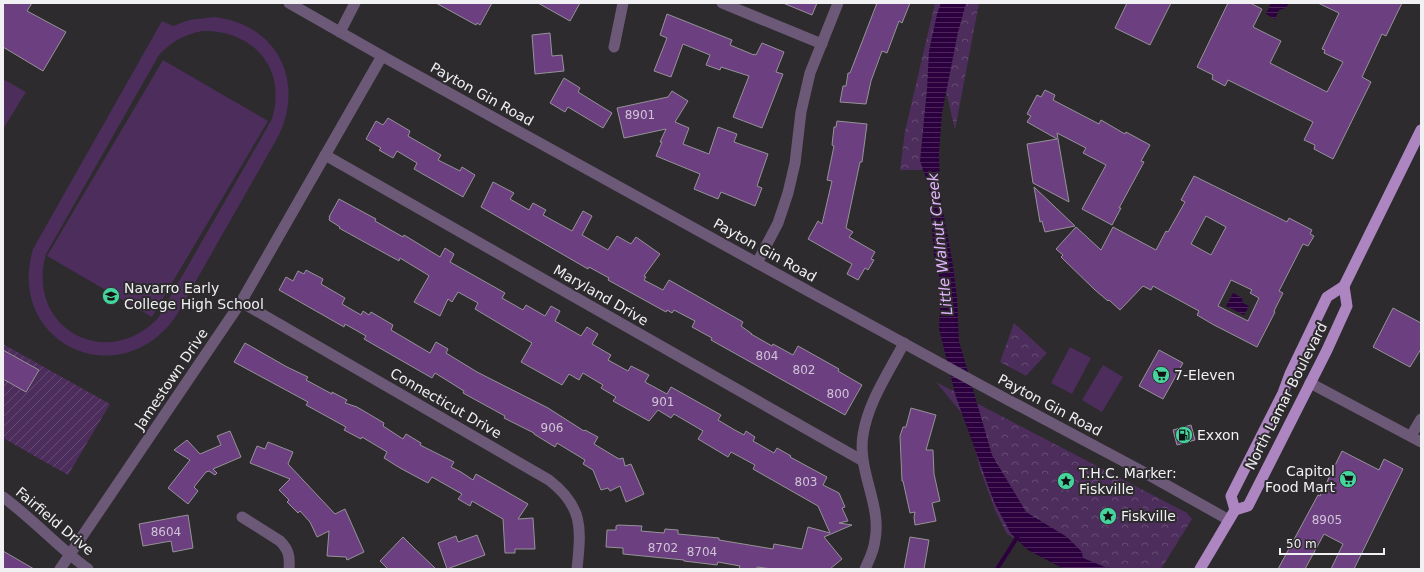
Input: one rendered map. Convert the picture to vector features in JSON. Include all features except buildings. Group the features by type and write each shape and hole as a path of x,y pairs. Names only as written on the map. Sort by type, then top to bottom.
{"main road":[{"path":"1344,286 1421,130"},
{"name":"North Lamar Boulevard","path":"1200,569 1235,510 1248,506 1327,350 1347,306 1344,286 1327,297 1320,311 1290,374 1283,393 1231,496 1235,510"}],"street":[{"name":"Payton Gin Road","path":"289,3 757,263 982,386 1138,468 1229,520"},
{"path":"340,32 355,3"},
{"path":"614,47 623,3"},
{"path":"722,3 822,44"},
{"path":"757,263 778,223 788,193 795,164 801,112 810,73 838,3"},
{"name":"Jamestown Drive","path":"60,569 241,302 382,56"},
{"name":"Maryland Drive","path":"326,155 863,461"},
{"name":"Connecticut Drive","path":"241,302 542,476 558,487 572,504 579,526 580,537 577,569"},
{"path":"865,569 876,541 876,529 874,506 863,461 863,436 875,397 904,343"},
{"path":"1310,383 1421,442"},
{"path":"1411,436 1421,419"},
{"name":"Fairfield Drive","path":"3,497 32,520 69,555 88,569"},
{"path":"242,517 280,541 285,546 289,557 289,569"}],"green space":[{"path":"935,3 979,3 955,130 946,91 926,143 922,170 900,170 905,131"},
{"path":"214,17 236,22 254,31 269,43 280,58 286,75 289,94 286,114 279,135 176,316 153,340 126,353 99,355 73,348 51,333 36,311 29,282 33,249 162,21 173,26 189,20","holes":["203,31 221,32 237,37 251,45 262,56 270,69 275,84 275,101 272,119 158,318 137,334 116,341 94,341 75,334 58,321 47,303 43,280 46,254 159,55 173,42 184,36"]},
{"path":"163,60 268,121 152,317 47,256"},
{"path":"3,79 26,92 3,129"},
{"path":"1014,323 1047,353 1026,376 1000,362"},
{"path":"3,344 110,404 68,475 3,438"},
{"path":"1070,347 1091,358 1072,394 1051,383"},
{"path":"1103,365 1123,377 1102,412 1082,400"},
{"path":"936,382 1187,513 1192,519 1161,569 1071,569 1007,534 995,510 980,469 968,421"}],"water":[{"name":"Little Walnut Creek","path":"941,3 966,3 958,32 942,113 939,152 940,196 952,259 957,297 959,341 992,455 1026,512 1067,537 1082,552 1083,558 1114,569 1062,568 1028,550 1011,534 994,502 956,397 939,329 941,284 934,256 929,186 920,161 929,51 937,14"},
{"path":"1270,3 1289,3 1286,8 1279,10 1275,19 1266,14"},
{"path":"1233,293 1242,298 1243,303 1249,306 1244,315 1226,306"}],"waterway":[{"path":"997,569 1018,536"}],"place":[{"name":"Navarro Early College High School","path":"111,296"},
{"name":"7-Eleven","path":"1161,375"},
{"name":"Exxon","path":"1184,435"},
{"name":"Capitol Food Mart","path":"1348,479"},
{"name":"T.H.C. Marker: Fiskville","path":"1066,481"},
{"name":"Fiskville","path":"1108,516"}]}
